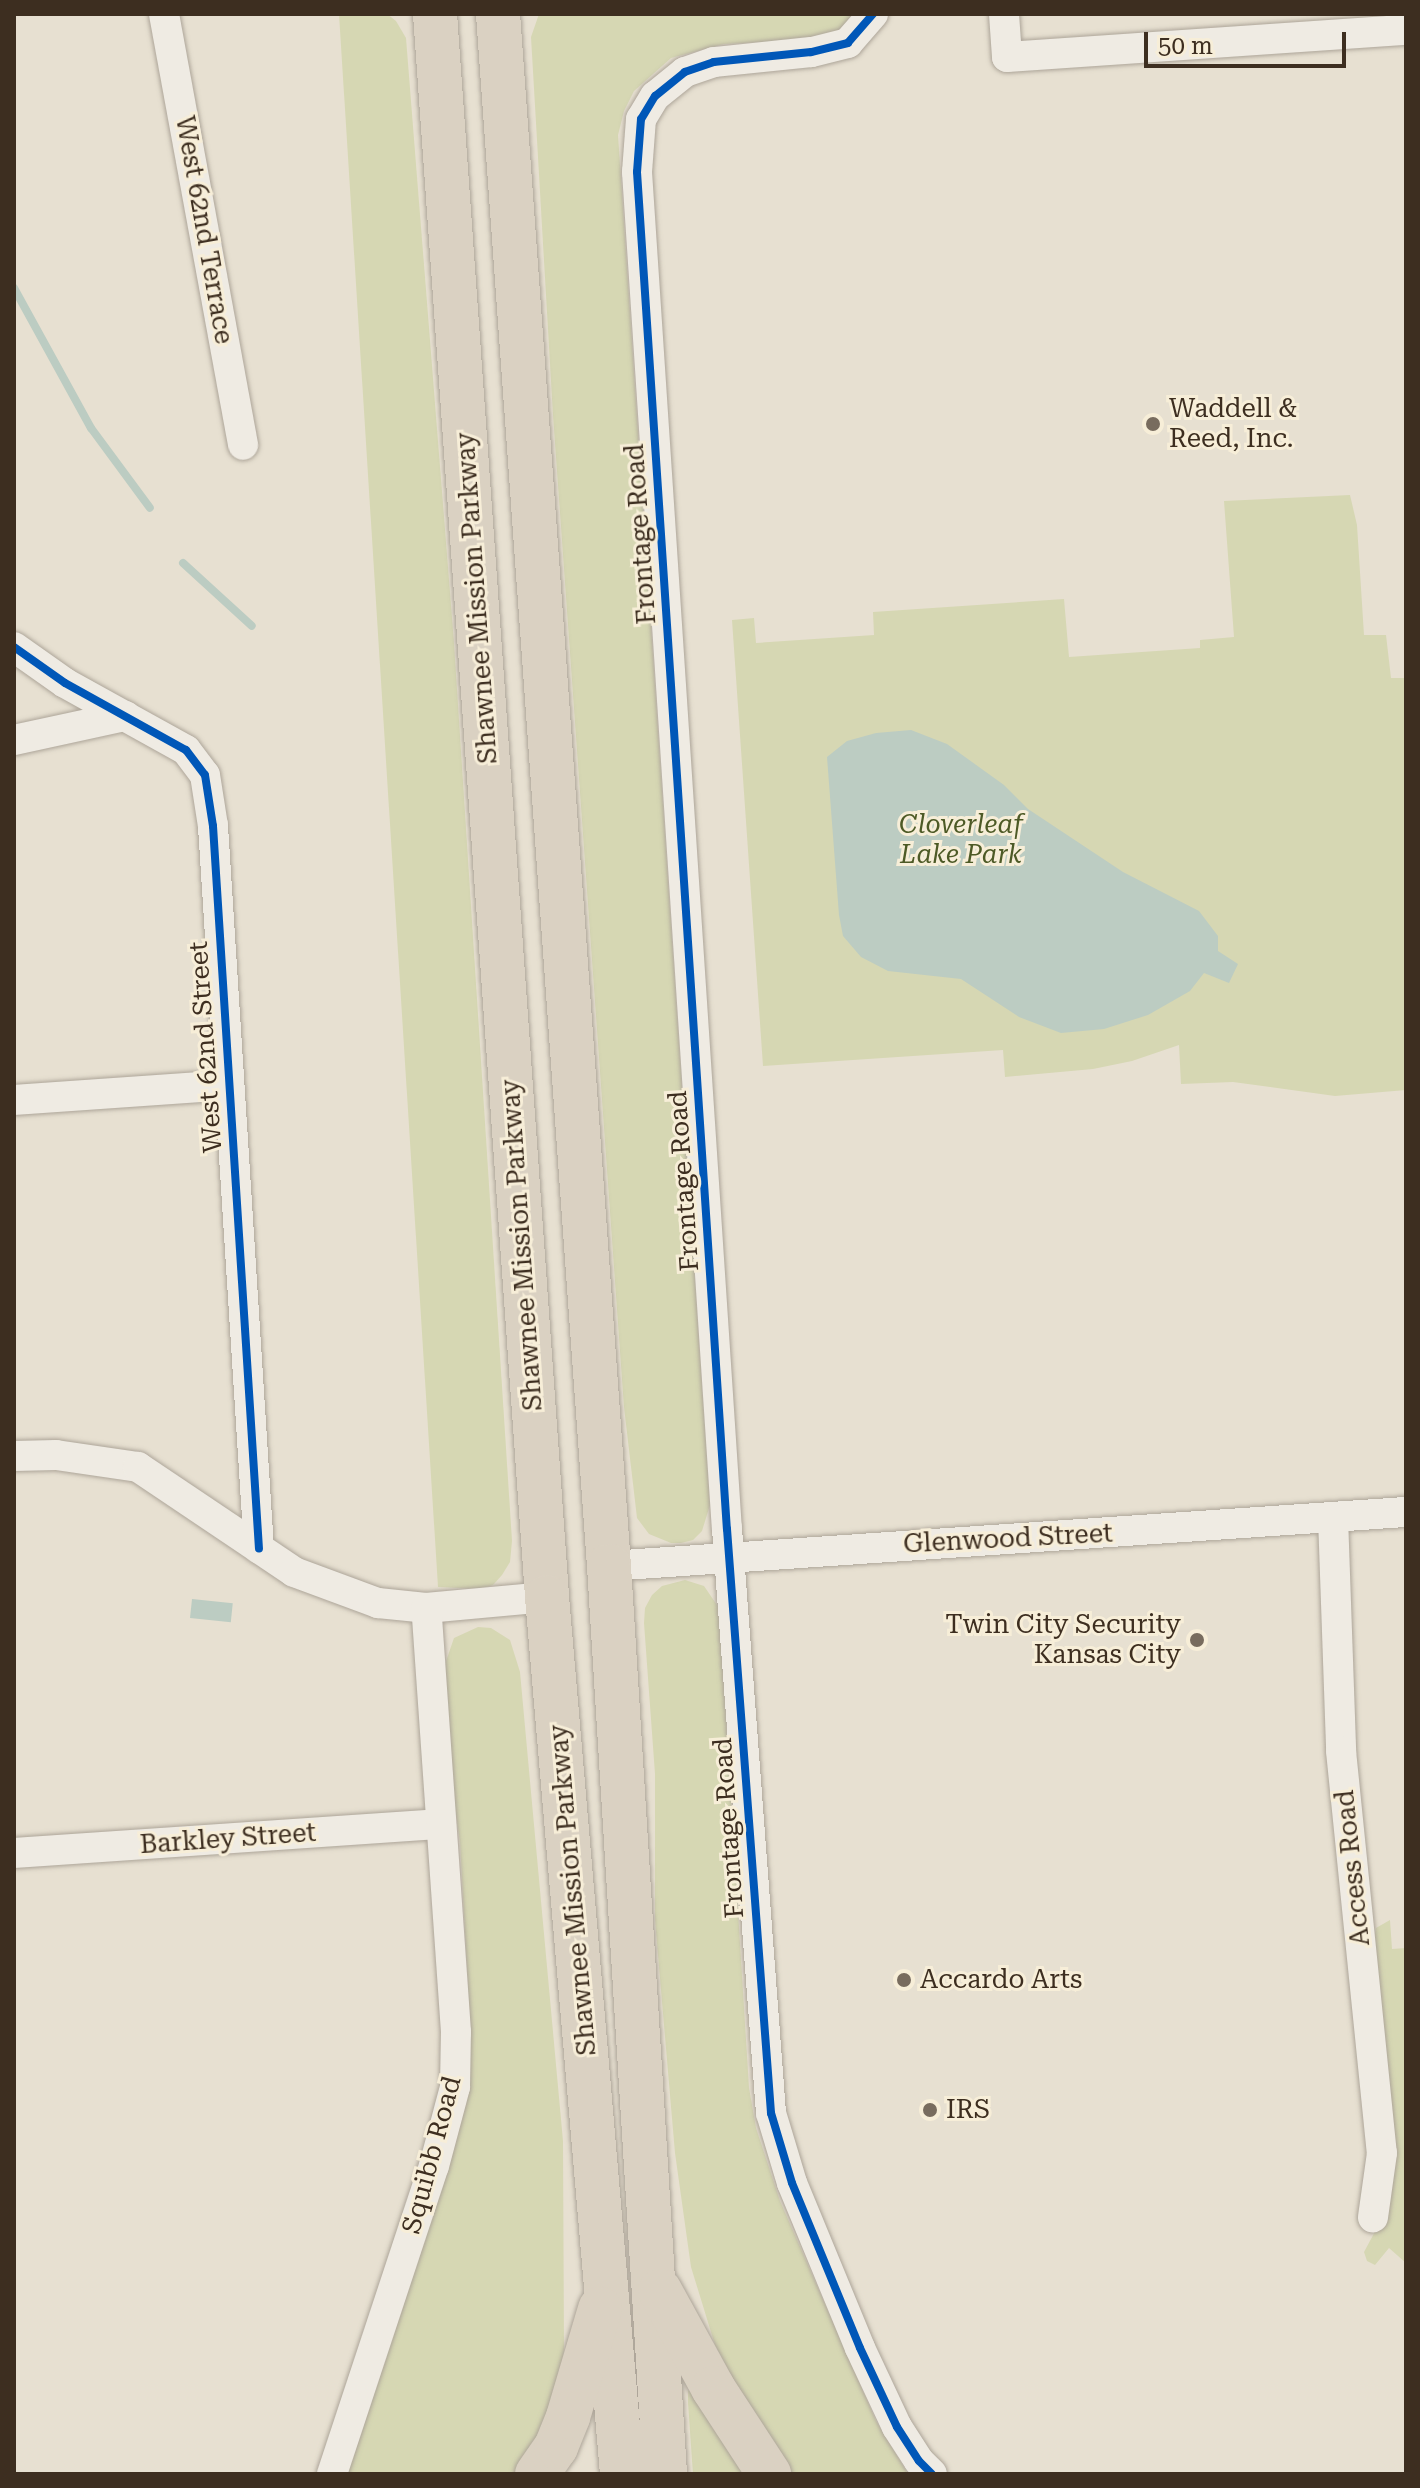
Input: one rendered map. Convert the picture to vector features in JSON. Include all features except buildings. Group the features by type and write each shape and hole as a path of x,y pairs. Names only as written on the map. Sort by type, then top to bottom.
{"highway":[{"name":"Shawnee Mission Parkway","path":"435,14 547,1597 622,2474"},
{"name":"Shawnee Mission Parkway","path":"498,14 609,1566 665,2474"},
{"path":"540,1497 583,1552 609,1566"},
{"path":"547,1597 616,1671"},
{"path":"653,2278 721,2401 769,2474"},
{"path":"537,2474 556,2447 568,2417 608,2283"}],"street":[{"name":"West 62nd Terrace","path":"164,14 243,445"},
{"name":"Frontage Road","path":"873,14 848,43 811,52 714,62 685,72 655,96 641,119 637,146 729,1555 771,2113 792,2183 860,2348 897,2427 919,2461 932,2474"},
{"path":"1004,14 1007,57 1343,24 1406,30"},
{"name":"West 62nd Street","path":"14,647 65,683 193,754 205,775 213,826 259,1549"},
{"path":"14,740 125,716"},
{"path":"14,1100 228,1085"},
{"path":"14,1456 56,1455 138,1467 259,1549 313,1581 378,1603 426,1608 547,1597"},
{"name":"Glenwood Street","path":"609,1566 729,1555 1406,1512"},
{"name":"Access Road","path":"1333,1517 1341,1751 1382,2153 1373,2217"},
{"path":"426,1608 441,1824"},
{"name":"Barkley Street","path":"14,1853 441,1824"},
{"name":"Squibb Road","path":"332,2474 434,2166 455,2087 456,2032 441,1824"}],"green space":[{"path":"339,14 387,14 396,21 406,38 454,643 512,1541 510,1562 502,1575 493,1585 480,1589 438,1587"},
{"path":"539,14 856,14 839,30 809,40 724,44 671,58 634,91 624,111 618,135 710,1505 702,1531 693,1540 681,1543 671,1543 649,1534 637,1518 624,1407 553,415 531,37"},
{"name":"Cloverleaf Lake Park","path":"1350,495 1357,525 1364,635 1386,635 1391,678 1406,678 1406,1090 1335,1096 1233,1082 1181,1084 1179,1045 1132,1061 1093,1069 1005,1077 1003,1050 763,1066 732,620 754,618 756,643 874,635 873,612 1064,599 1069,657 1200,648 1200,640 1234,637 1224,501"},
{"path":"685,1580 704,1586 719,1608 749,2088 756,2128 780,2201 876,2421 908,2474 793,2474 764,2435 715,2345 691,2267 675,2153 655,1920 655,1774 644,1623 645,1608 652,1595 662,1586"},
{"path":"478,1627 491,1628 510,1640 520,1672 563,2141 564,2349 560,2385 552,2412 516,2474 346,2474 470,2023 460,1842 453,1793 444,1667 454,1638"},
{"path":"1390,1920 1392,1949 1406,1948 1406,2263 1389,2248 1375,2265 1367,2261 1364,2252 1385,2213 1383,2022 1374,1938 1376,1928"},
{"path":"694,2388 746,2474 693,2474 688,2391"}],"shaded area":[{"path":"911,730 947,744 1004,785 1028,809 1123,872 1199,911 1218,936 1218,951 1238,964 1229,983 1204,973 1190,991 1148,1015 1104,1029 1061,1033 1019,1017 961,979 888,971 861,957 843,936 839,915 827,757 847,741 876,733"},
{"path":"192,1599 233,1603 231,1622 190,1618"}],"waterway":[{"path":"14,288 91,428 150,508"},
{"path":"183,563 252,626"}],"cycle path":[{"path":"873,14 848,43 811,52 714,62 685,72 655,96 641,119 637,172 727,1529 771,2113 792,2183 860,2348 897,2427 919,2461 932,2474"},
{"path":"14,647 65,683 186,750 205,775 213,826 259,1549"}],"place":[{"name":"Waddell & Reed, Inc.","path":"1153,424"},
{"name":"Twin City Security Kansas City","path":"1197,1640"},
{"name":"Accardo Arts","path":"904,1980"},
{"name":"IRS","path":"930,2110"}]}
